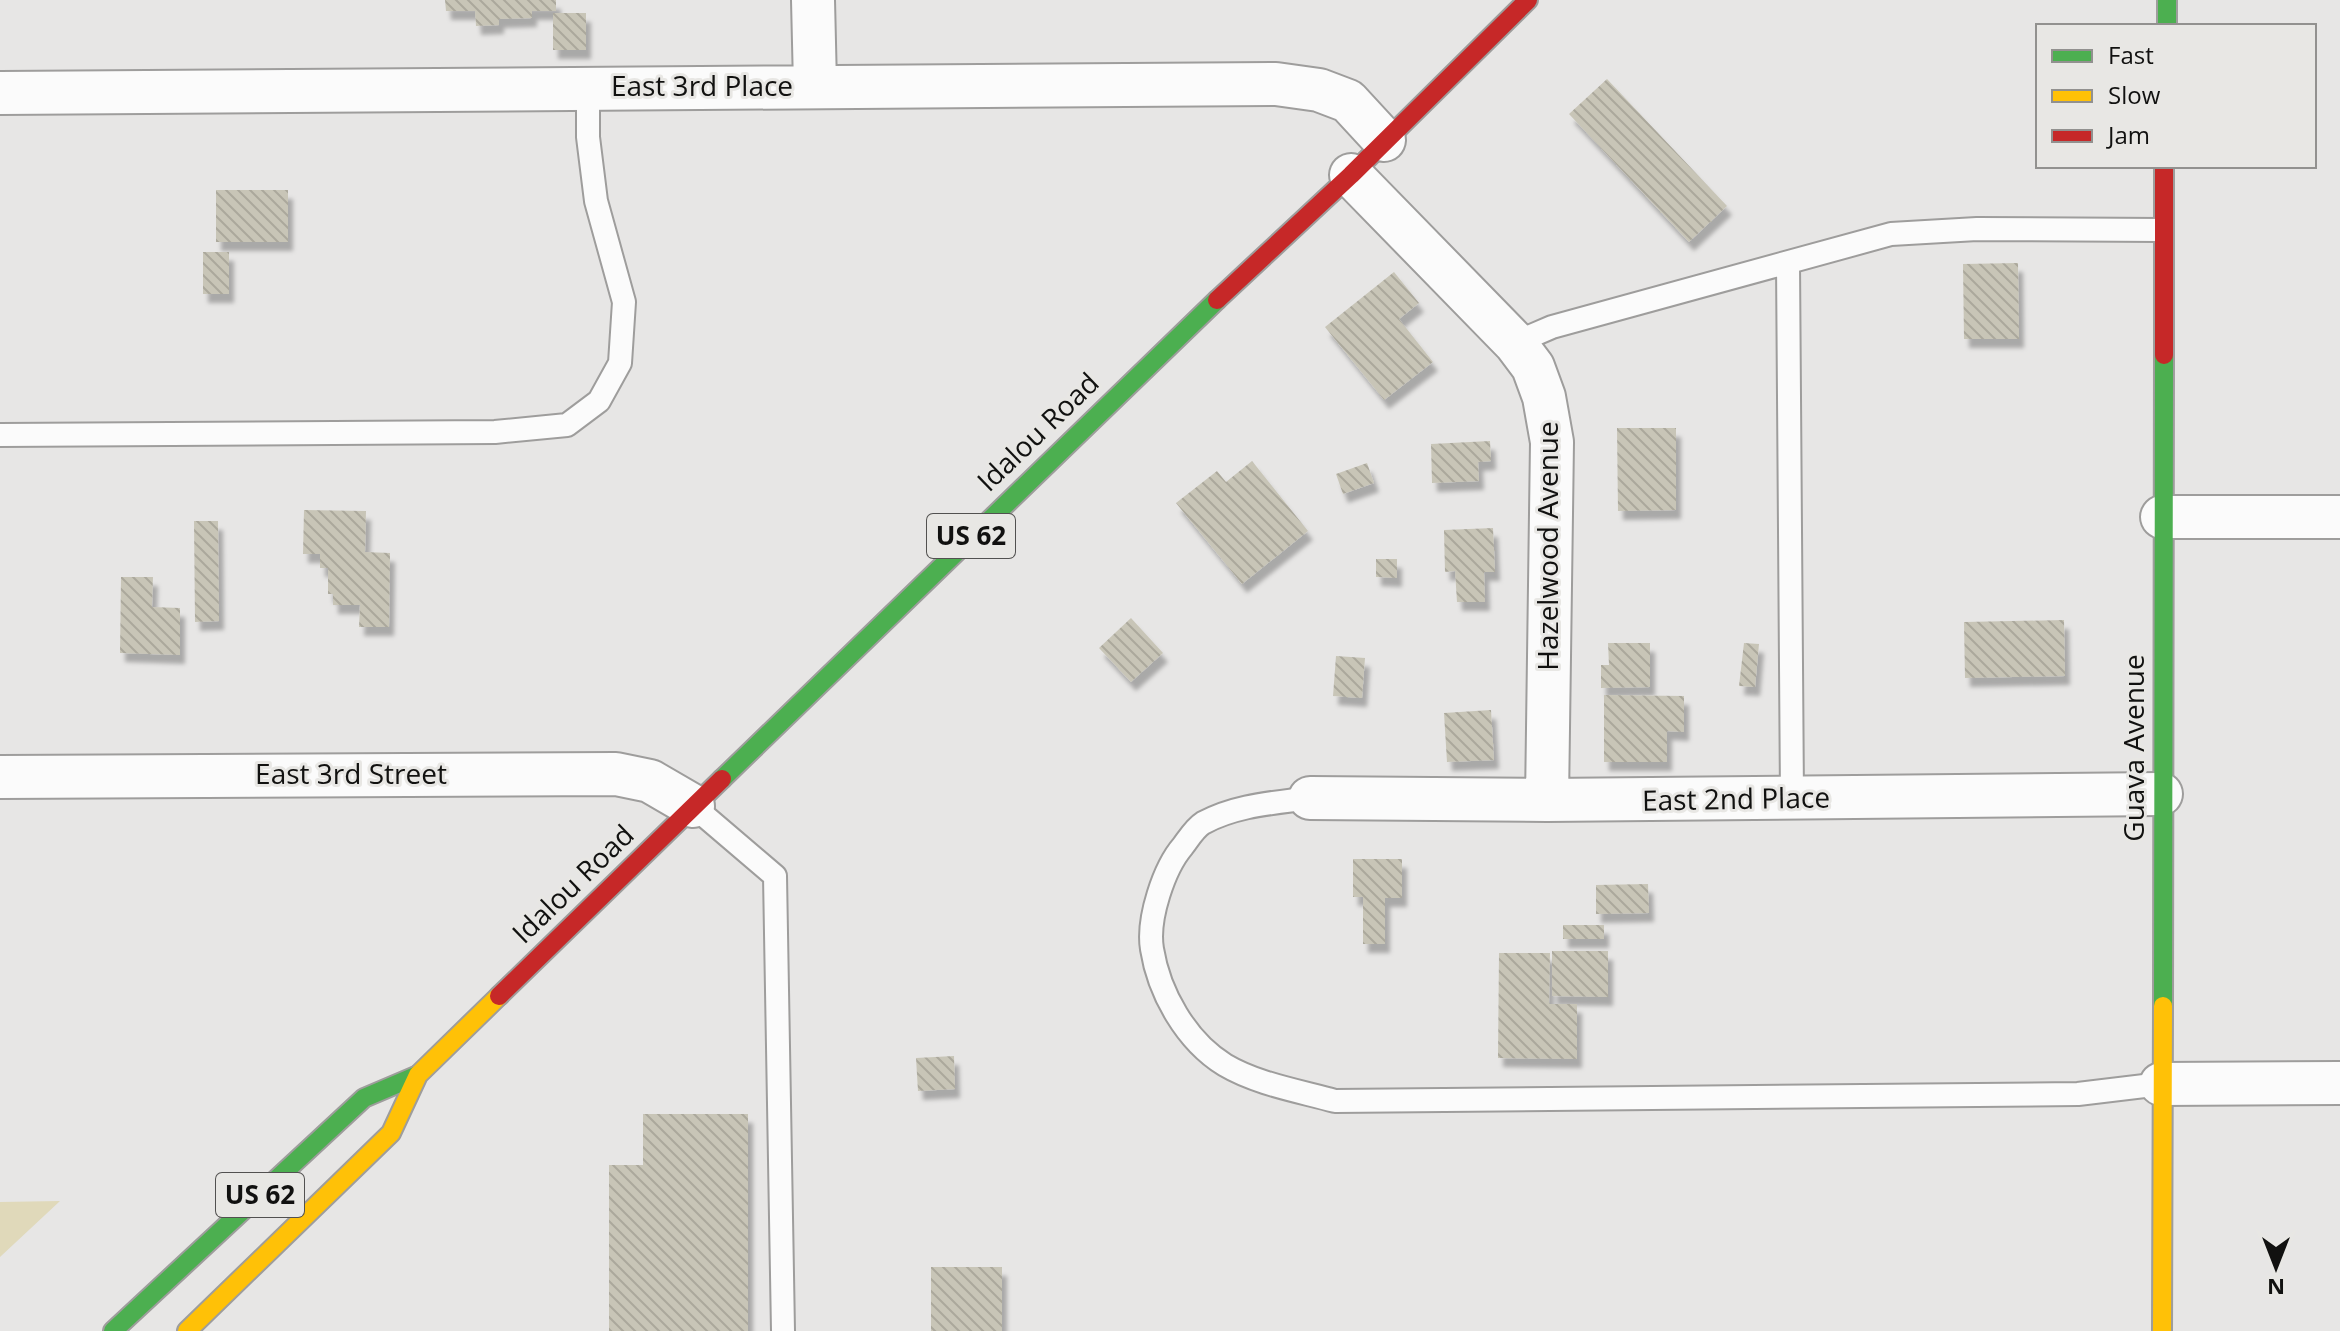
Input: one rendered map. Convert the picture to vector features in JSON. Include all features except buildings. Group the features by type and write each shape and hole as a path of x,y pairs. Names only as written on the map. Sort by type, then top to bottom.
{"main road":[{"name":"Idalou Road","path":"188,1331 391,1133 418,1075 1153,360 1351,175 1528,0"},
{"path":"2167,0 2167,24"},
{"name":"Guava Avenue","path":"2162,1331 2164,168"},
{"name":"Idalou Road","path":"113,1331 364,1098 418,1075"}],"street":[{"path":"813,0 815,85"},
{"name":"East 3rd Place","path":"0,93 1276,84 1319,90 1348,101 1384,140"},
{"name":"Hazelwood Avenue","path":"1351,175 1515,343 1533,367 1544,397 1552,442 1547,800"},
{"path":"2162,517 2340,517"},
{"name":"East 3rd Street","path":"0,777 616,774 650,781 693,806"},
{"name":"East 2nd Place","path":"1310,798 1547,800 2161,794"},
{"path":"2161,1084 2340,1083"}],"lane":[{"path":"0,435 495,432 567,425 599,401 620,363 624,302 596,201 588,137 588,87"},
{"path":"1515,343 1552,327 1891,234 1977,229 2162,230"},
{"path":"1788,263 1792,798"},
{"path":"1310,798 1241,808 1200,825 1171,859 1157,897 1151,946 1163,989 1188,1032 1225,1064 1272,1084 1335,1101 1351,1101 2078,1094 2161,1084"},
{"path":"693,806 775,876 783,1331"}],"shaded area":[{"path":"60,1201 0,1257 0,1202"}],"traffic: fast":[{"path":"2167,0 2167,24"},
{"path":"722,779 1217,300"},
{"path":"2163,1006 2164,355"},
{"path":"113,1331 364,1098 418,1075"}],"traffic: slow":[{"path":"187,1331 391,1133 418,1075 499,996"},
{"path":"2162,1331 2163,1006"}],"traffic: jam":[{"path":"1217,300 1351,175 1528,0"},
{"path":"2164,168 2164,355"},
{"path":"499,996 722,779"}]}
